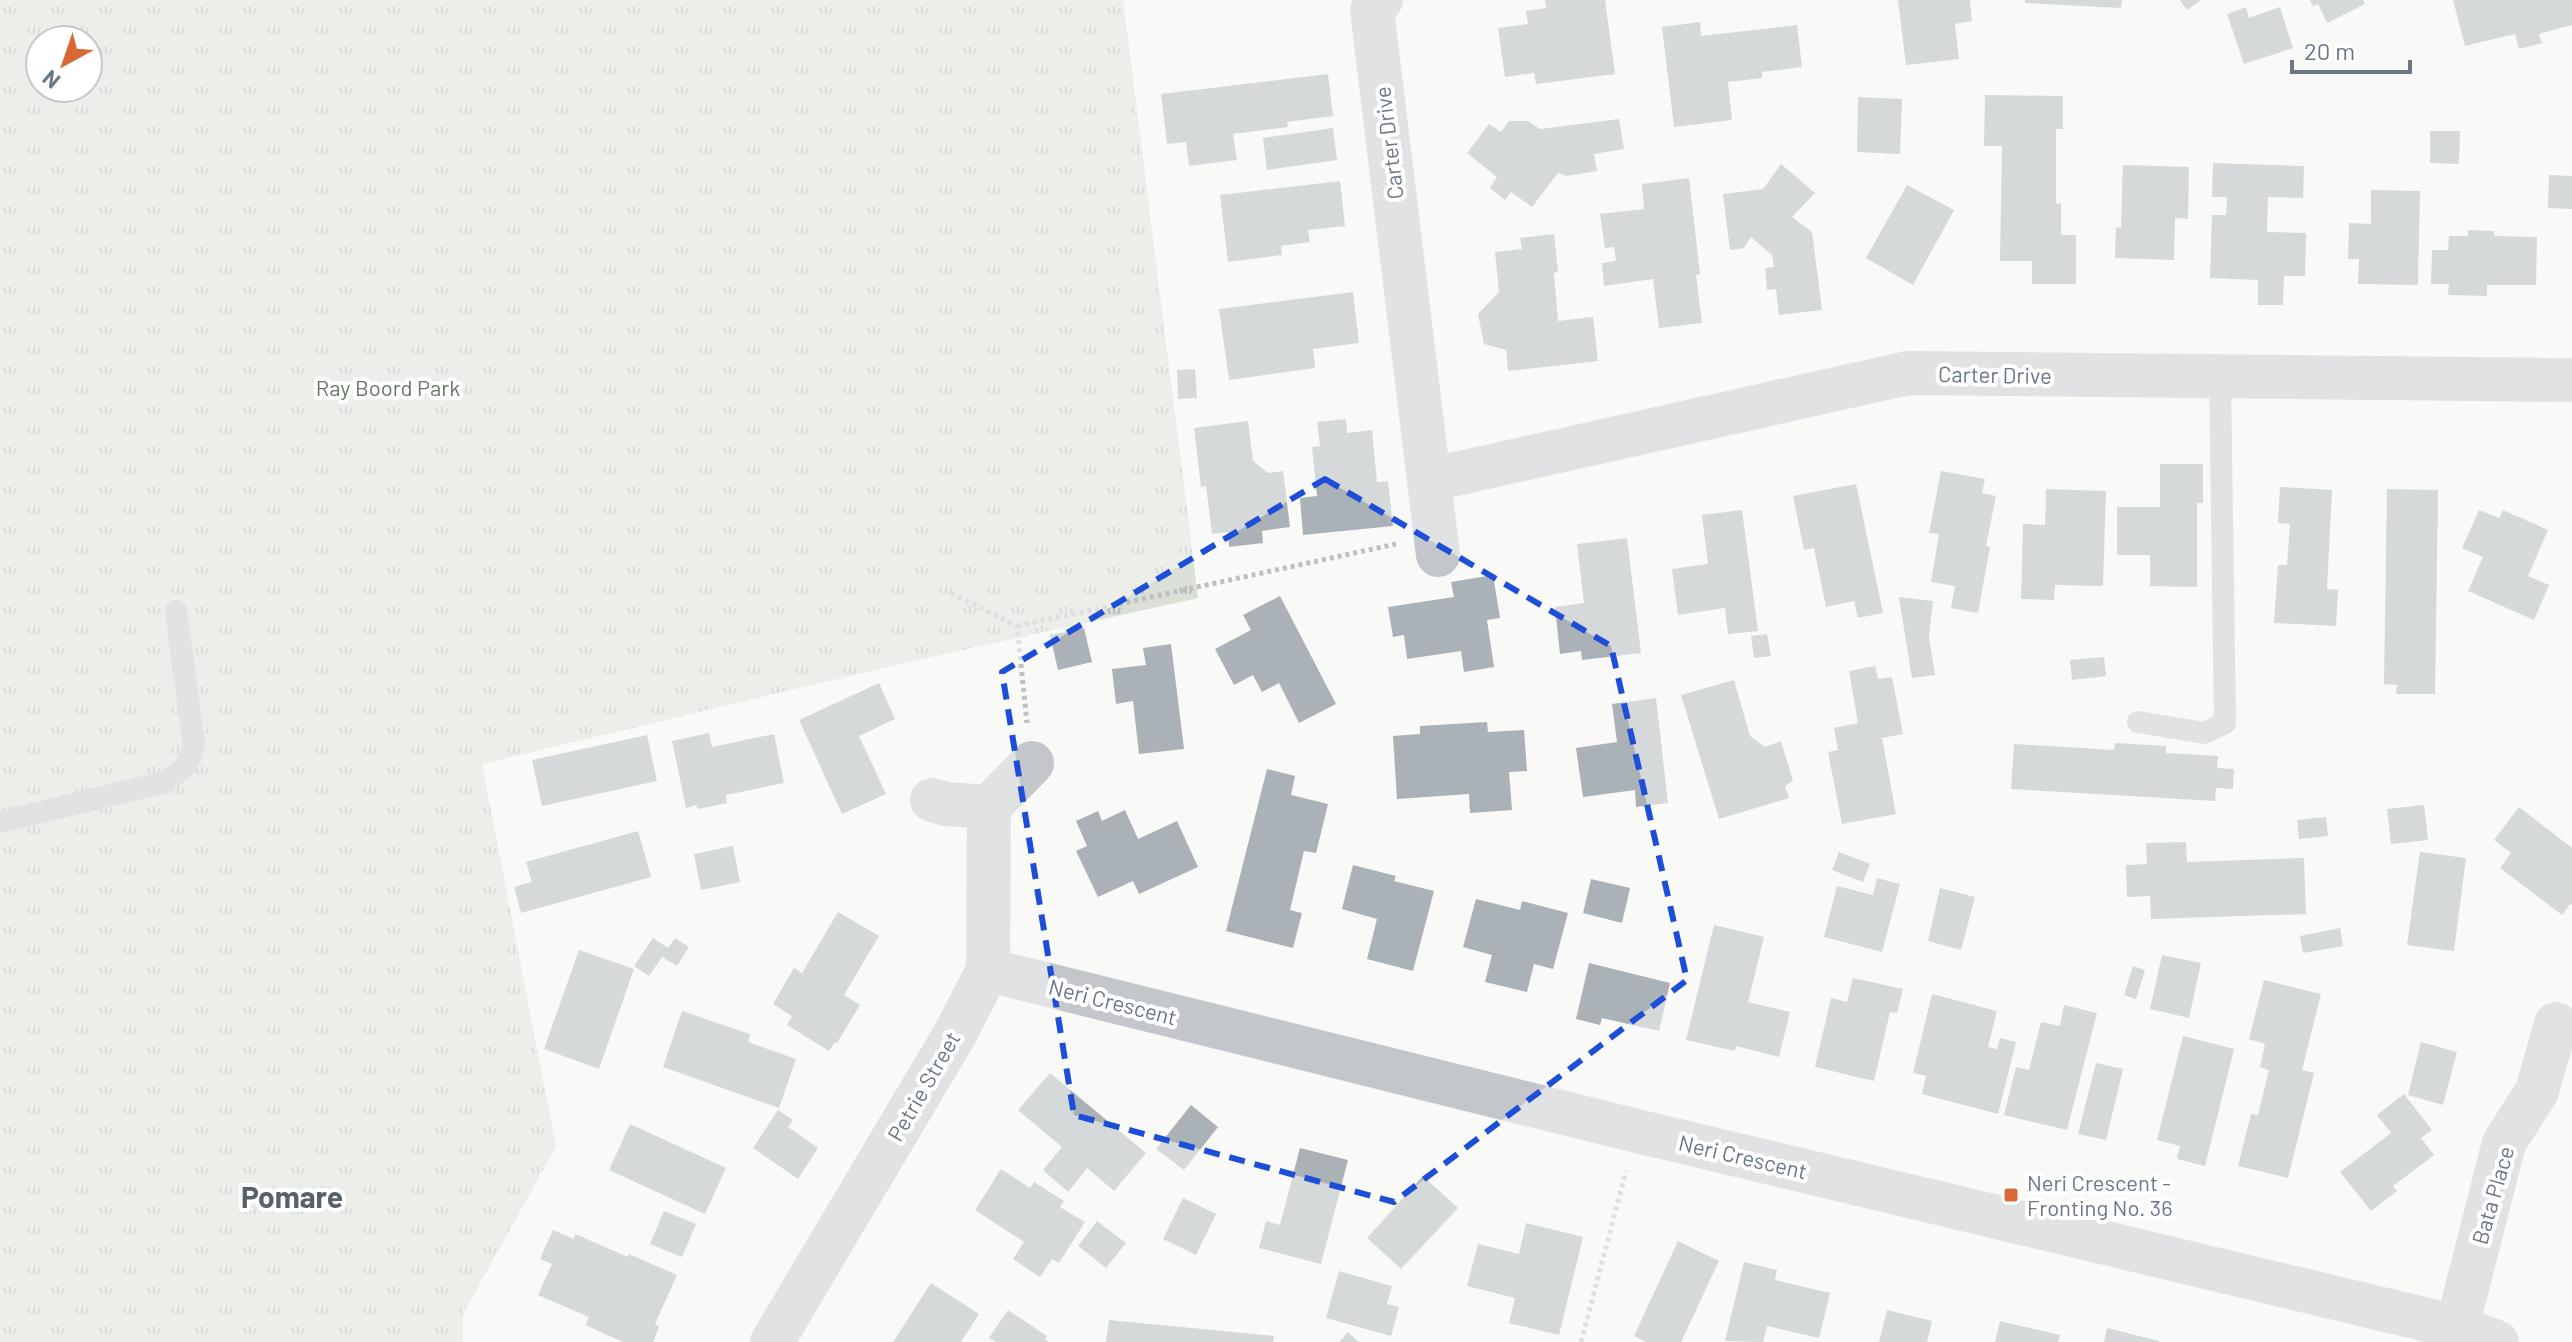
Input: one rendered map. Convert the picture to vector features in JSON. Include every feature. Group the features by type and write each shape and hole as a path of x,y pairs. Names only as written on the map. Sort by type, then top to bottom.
{"street":[{"name":"Carter Drive","path":"1381,0 1372,10 1429,480 1422,549"},
{"name":"Carter Drive","path":"1429,480 1908,373 2572,380"},
{"path":"932,800 989,807 1030,748"},
{"name":"Petrie Street","path":"772,1342 955,1034 988,970 989,807"},
{"name":"Neri Crescent","path":"988,970 2477,1334"},
{"name":"Bata Place","path":"2477,1334 2504,1143 2537,1091 2556,1024"}],"lane":[{"path":"2138,722 2204,733 2225,723 2220,376"},
{"path":"0,822 165,782 184,770 194,744 176,611"}],"path":[{"path":"951,593 1017,626 1422,549"},
{"path":"1017,626 1030,748"},
{"path":"1581,1342 1637,1131"}],"highlighted area":[{"path":"1325,479 1611,646 1687,980 1394,1202 1074,1115 1002,672"}],"green space":[{"name":"Ray Boord Park","path":"0,0 1123,0 1198,598 900,664 482,764 556,1147 463,1314 463,1342 0,1342"}],"building":[{"path":"1545,0 1605,0 1615,74 1536,84 1534,73 1505,77 1498,28 1528,24 1526,11 1546,8"},
{"path":"1898,0 1970,0 1972,21 1955,24 1959,59 1906,65"},
{"path":"2025,0 2122,0 2121,8 2025,3"},
{"path":"2180,0 2201,0 2187,10"},
{"path":"2310,0 2363,0 2365,4 2327,23 2318,4 2313,6"},
{"path":"2453,0 2572,0 2572,25 2539,34 2542,43 2519,49 2515,34 2465,46"},
{"path":"2246,7 2249,18 2280,7 2293,48 2244,64 2227,14"},
{"path":"1700,22 1701,36 1797,25 1802,67 1762,72 1762,78 1728,82 1732,120 1674,127 1662,27"},
{"path":"1328,74 1333,116 1287,122 1288,127 1233,134 1237,160 1189,166 1186,142 1167,144 1161,94"},
{"path":"1985,95 2063,96 2063,129 2056,129 2056,204 2061,203 2061,235 2076,235 2076,284 2032,284 2032,261 2000,261 2002,146 1984,146"},
{"path":"1858,97 1902,99 1900,154 1857,152"},
{"path":"1619,119 1624,149 1594,154 1597,171 1566,176 1558,173 1532,207 1511,192 1505,200 1490,188 1497,177 1467,153 1489,124 1501,132 1509,121 1528,121 1540,129"},
{"path":"1333,128 1337,160 1267,170 1263,138"},
{"path":"2430,131 2460,131 2459,164 2430,163"},
{"path":"2213,163 2304,166 2303,198 2268,197 2267,232 2306,233 2305,276 2284,276 2283,305 2258,305 2258,280 2210,278 2212,215 2226,215 2227,197 2212,197"},
{"path":"1781,164 1815,193 1792,217 1812,232 1822,310 1779,315 1776,289 1767,290 1765,268 1774,267 1772,255 1751,237 1744,248 1730,250 1723,194 1763,189"},
{"path":"2123,165 2189,167 2188,219 2175,218 2174,260 2115,258 2116,227 2121,228"},
{"path":"2549,175 2572,176 2572,209 2548,208"},
{"path":"1689,178 1702,323 1659,328 1653,279 1604,286 1602,263 1616,261 1614,247 1605,248 1600,214 1644,209 1642,184"},
{"path":"1340,181 1345,226 1308,230 1310,242 1281,246 1282,255 1228,262 1220,195"},
{"path":"1907,185 1954,210 1913,285 1866,258"},
{"path":"2371,190 2420,191 2418,285 2358,284 2359,259 2348,259 2349,223 2371,224"},
{"path":"2468,230 2494,231 2494,236 2537,237 2536,285 2487,285 2487,296 2448,295 2449,284 2431,284 2432,250 2448,250 2449,236 2468,236"},
{"path":"1554,234 1558,321 1593,317 1598,361 1508,371 1506,350 1484,344 1478,314 1499,292 1495,252 1522,249 1520,238"},
{"path":"1353,292 1359,343 1313,349 1315,368 1229,380 1219,309"},
{"path":"1195,369 1197,398 1178,399 1177,370"},
{"path":"1346,419 1347,433 1372,430 1377,482 1388,481 1393,526 1303,535 1300,498 1317,496 1312,447 1320,446 1317,422"},
{"path":"1248,421 1253,461 1268,473 1283,471 1290,527 1262,531 1263,543 1229,547 1228,532 1212,534 1206,486 1201,487 1194,428"},
{"path":"2160,464 2203,464 2203,503 2197,503 2197,587 2150,586 2150,555 2117,555 2117,507 2160,507"},
{"path":"1941,471 1985,479 1982,493 1996,496 1978,613 1951,608 1955,586 1931,582 1939,534 1929,533"},
{"path":"1856,484 1883,613 1858,618 1854,601 1826,607 1814,548 1804,550 1793,496"},
{"path":"2280,487 2332,490 2327,589 2338,590 2336,626 2274,623 2278,565 2287,565 2290,524 2278,523"},
{"path":"2046,489 2106,491 2103,586 2055,585 2054,600 2021,599 2023,524 2045,525"},
{"path":"2387,489 2438,490 2435,694 2396,694 2397,685 2384,684"},
{"path":"1742,510 1758,631 1728,634 1725,608 1678,615 1672,569 1708,564 1702,515"},
{"path":"2479,510 2499,518 2503,510 2548,530 2528,576 2549,585 2534,620 2468,591 2483,557 2462,548"},
{"path":"1627,538 1641,653 1582,660 1581,651 1560,654 1555,607 1584,603 1577,544"},
{"path":"1493,575 1500,618 1487,620 1494,667 1464,672 1461,651 1407,659 1404,635 1393,637 1388,607 1454,597 1451,582"},
{"path":"1280,596 1336,704 1299,723 1279,683 1262,692 1253,675 1234,685 1215,649 1251,630 1243,615"},
{"path":"1899,597 1933,601 1929,637 1935,675 1912,678"},
{"path":"1084,628 1092,662 1058,670 1050,635"},
{"path":"1767,634 1771,656 1754,658 1751,636"},
{"path":"1171,644 1184,749 1139,754 1133,701 1116,704 1112,669 1146,665 1143,648"},
{"path":"2104,657 2106,676 2072,680 2070,660"},
{"path":"1875,666 1878,679 1892,677 1903,734 1882,738 1896,814 1842,824 1828,752 1838,750 1834,728 1858,723 1849,671"},
{"path":"1734,680 1750,736 1765,747 1781,741 1793,781 1785,786 1789,798 1719,819 1681,695"},
{"path":"879,683 895,719 859,736 886,794 842,814 799,720"},
{"path":"1656,698 1668,803 1636,807 1635,790 1583,797 1576,748 1617,742 1612,704"},
{"path":"1487,722 1488,732 1524,730 1527,771 1509,772 1512,810 1470,813 1469,794 1397,799 1393,736 1420,734 1420,726"},
{"path":"709,733 712,747 774,734 784,783 726,795 727,803 698,809 696,805 686,808 672,741"},
{"path":"647,735 657,781 542,806 532,760"},
{"path":"2115,743 2166,746 2166,753 2218,756 2217,768 2234,769 2233,789 2216,788 2215,801 2011,789 2014,744 2114,750"},
{"path":"1267,769 1295,776 1291,795 1328,804 1316,853 1304,851 1290,910 1302,913 1293,948 1226,931"},
{"path":"2424,805 2428,840 2391,844 2387,809"},
{"path":"2519,807 2572,848 2572,905 2562,915 2500,868 2511,853 2494,840"},
{"path":"1125,810 1138,839 1177,821 1198,867 1139,894 1133,881 1098,897 1076,851 1087,846 1076,821 1098,811 1102,821"},
{"path":"2326,817 2328,836 2299,839 2297,820"},
{"path":"638,831 651,877 521,913 514,887 532,882 526,862"},
{"path":"2186,842 2187,862 2304,858 2306,914 2151,919 2150,896 2127,897 2126,865 2147,864 2146,843"},
{"path":"733,846 740,882 701,890 694,854"},
{"path":"1839,852 1870,864 1863,882 1832,870"},
{"path":"2420,852 2466,858 2454,951 2407,945"},
{"path":"1353,865 1396,876 1394,881 1434,891 1413,971 1367,959 1377,919 1342,909"},
{"path":"1877,878 1900,884 1882,952 1824,937 1837,886 1873,895"},
{"path":"1591,879 1630,888 1622,923 1583,913"},
{"path":"1940,888 1975,897 1961,950 1928,941"},
{"path":"1476,899 1520,910 1522,901 1568,913 1553,969 1534,964 1527,992 1485,982 1492,955 1463,947"},
{"path":"838,912 879,936 844,995 860,1005 829,1051 787,1025 792,1016 773,1004 794,968 802,973"},
{"path":"1714,925 1764,937 1748,1002 1790,1012 1779,1057 1736,1046 1735,1051 1686,1040"},
{"path":"2340,928 2343,946 2303,953 2300,936"},
{"path":"653,938 668,948 675,938 689,947 677,966 662,957 649,976 634,966"},
{"path":"579,950 634,969 599,1069 544,1049"},
{"path":"2162,955 2201,963 2189,1018 2150,1009"},
{"path":"1589,963 1670,983 1659,1031 1602,1018 1600,1025 1576,1019"},
{"path":"2133,966 2145,970 2136,999 2124,995"},
{"path":"1853,978 1903,989 1897,1013 1890,1012 1874,1081 1815,1067 1831,998 1847,1002"},
{"path":"2264,980 2321,994 2302,1070 2314,1073 2288,1178 2238,1166 2251,1114 2258,1115 2269,1070 2260,1067 2265,1044 2249,1039"},
{"path":"1932,994 1997,1011 1988,1047 1997,1049 2000,1038 2016,1042 1998,1114 1922,1094 1926,1076 1913,1073"},
{"path":"2064,1005 2097,1013 2067,1130 2004,1115 2016,1067 2029,1070 2041,1022 2060,1026"},
{"path":"682,1011 750,1034 748,1042 796,1059 779,1108 663,1067"},
{"path":"2183,1036 2234,1049 2205,1166 2177,1159 2180,1146 2157,1140"},
{"path":"2421,1042 2457,1052 2443,1105 2408,1095"},
{"path":"2096,1063 2123,1069 2106,1140 2078,1134"},
{"path":"1050,1073 1146,1153 1114,1191 1087,1168 1068,1192 1043,1170 1062,1147 1018,1110"},
{"path":"2404,1094 2432,1130 2421,1138 2434,1155 2393,1186 2397,1191 2371,1211 2340,1172 2391,1133 2377,1115"},
{"path":"1191,1105 1218,1127 1184,1170 1156,1149"},
{"path":"778,1110 793,1120 788,1127 818,1148 798,1179 753,1148"},
{"path":"630,1124 726,1168 705,1214 609,1170"},
{"path":"1300,1148 1348,1160 1321,1264 1259,1248 1266,1221 1280,1225"},
{"path":"1001,1169 1030,1188 1034,1182 1064,1201 1060,1207 1085,1222 1059,1263 1052,1259 1040,1277 1013,1259 1024,1242 975,1210"},
{"path":"1423,1176 1458,1208 1401,1269 1367,1238"},
{"path":"1183,1198 1216,1214 1196,1255 1163,1239"},
{"path":"664,1211 696,1224 682,1257 650,1244"},
{"path":"1097,1221 1126,1243 1106,1268 1078,1246"},
{"path":"1526,1223 1583,1237 1559,1335 1509,1323 1515,1298 1467,1286 1478,1244 1519,1254"},
{"path":"553,1230 574,1239 575,1234 677,1275 655,1324 659,1327 653,1342 623,1342 585,1325 589,1317 538,1295 552,1264 540,1259"},
{"path":"1678,1241 1719,1261 1681,1342 1646,1342 1634,1336"},
{"path":"1744,1262 1777,1270 1775,1280 1830,1293 1819,1338 1767,1326 1763,1342 1725,1341"},
{"path":"1339,1271 1392,1286 1387,1304 1399,1307 1391,1336 1326,1318"},
{"path":"931,1283 979,1314 961,1342 893,1342"},
{"path":"1008,1310 1047,1336 1045,1339 1049,1342 996,1342 989,1338"},
{"path":"1887,1310 1932,1321 1927,1342 1879,1342"},
{"path":"1109,1320 1274,1336 1273,1342 1106,1342"},
{"path":"2000,1321 2060,1335 2058,1342 1995,1342"},
{"path":"2107,1328 2159,1341 2159,1342 2104,1342"},
{"path":"1348,1332 1359,1342 1339,1342"}],"place":[{"name":"Neri Crescent - Fronting No. 36","path":"2011,1195"}],"district":[{"name":"Pomare","path":"292,1196"}]}
